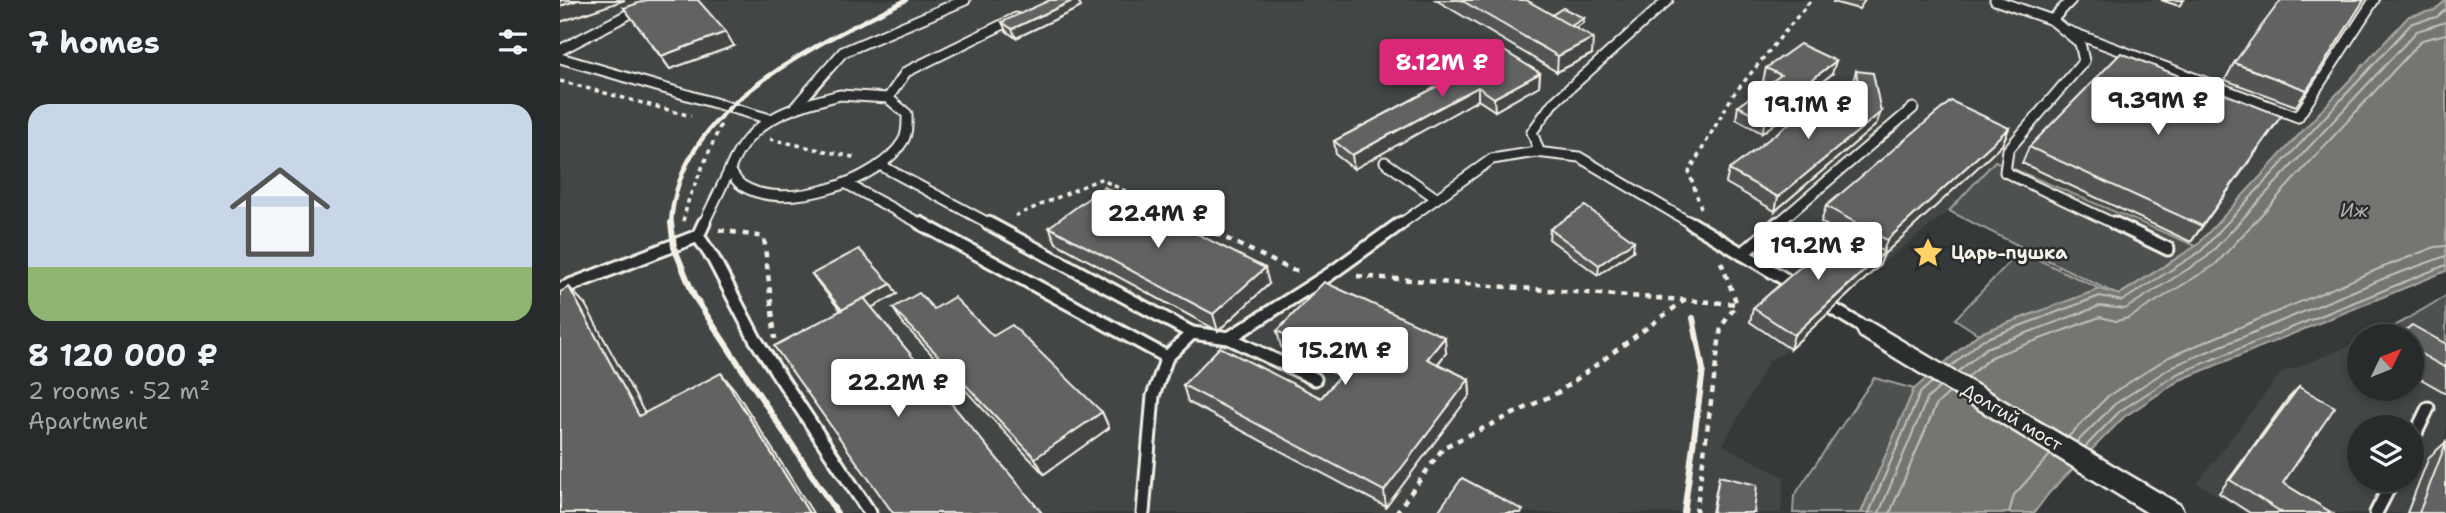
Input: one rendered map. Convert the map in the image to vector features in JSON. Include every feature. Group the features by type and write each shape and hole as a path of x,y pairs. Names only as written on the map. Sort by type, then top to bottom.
{"street":[{"name":"Долгий мост","path":"1868,330 2164,508"}],"lane":[{"path":"560,50 629,14 665,0"},
{"path":"795,107 843,52 965,0"},
{"path":"1539,151 1532,132 1552,104 1668,0"},
{"path":"1995,0 2052,20 2080,43 2084,61 2008,150 2005,172 2168,249"},
{"path":"2052,20 2071,0"},
{"path":"2063,29 2298,117 2374,0"},
{"path":"887,99 906,72 1028,12"},
{"path":"560,58 770,119"},
{"path":"560,289 698,236 730,169 735,151 748,134 770,119 795,107 840,95 887,99 907,114 905,138 882,163 845,183 805,195 768,195 741,186 730,169"},
{"path":"1742,254 1913,108"},
{"path":"1229,338 1330,274 1492,159 1510,153 1558,151 1579,157 1793,284"},
{"path":"1385,162 1436,198"},
{"path":"882,163 1192,333 1229,338 1315,379"},
{"path":"845,183 1167,357"},
{"path":"698,236 773,366 870,513"},
{"path":"1833,309 1868,330"},
{"path":"1143,513 1153,396 1167,357 1192,333"},
{"path":"2424,416 2428,408"},
{"path":"2376,513 2387,492"}],"path":[{"path":"1737,304 1689,172 1733,95 1811,0"},
{"path":"560,81 694,117"},
{"path":"716,123 748,134 882,163"},
{"path":"1005,211 1016,216 1100,179 1292,270 1737,304"},
{"path":"764,237 776,330 773,366"},
{"path":"1396,513 1444,447 1559,392 1685,300"},
{"path":"1696,513 1721,327 1737,304"}],"shaded area":[{"path":"560,0 2446,0 2435,10 2409,16 2196,246 1995,161 1949,211 1879,266 1790,349 1769,361 1723,445 1784,477 1781,513 560,513"},
{"path":"1995,161 2196,246 2118,295 1949,211"},
{"path":"2020,251 2100,289 1978,334 1955,319"},
{"path":"2446,296 2446,362 2424,345 2424,324 2398,324"},
{"path":"2347,347 2347,401 2424,401 2424,350 2446,362 2446,513 2245,513 2197,483 2280,374"},
{"path":"1874,378 1914,389 1861,513 1793,513 1794,496"}],"water":[{"name":"Иж","path":"2446,0 2446,271 2180,380 2124,417 2049,493 2034,513 1861,513 1914,389 1978,334 2100,289 2119,295 2196,246 2409,16 2435,10"}],"building":[{"path":"560,0 578,0 560,6"},
{"path":"647,0 698,0 726,32 661,56 624,8"},
{"path":"1050,0 1074,0 1012,29 1002,22"},
{"path":"1461,0 1526,0 1593,38 1558,56"},
{"path":"2281,0 2364,0 2307,90 2234,63"},
{"path":"1563,8 1584,18 1571,26 1552,15"},
{"path":"1800,44 1836,61 1802,87 1787,80 1770,92 1789,102 1765,120 1738,106 1781,75 1766,68"},
{"path":"1504,51 1540,73 1494,98 1478,87 1352,155 1334,141"},
{"path":"2121,53 2281,116 2202,226 2029,147"},
{"path":"1856,71 1873,73 1881,112 1778,197 1729,170 1809,108 1830,118 1860,94"},
{"path":"1951,101 2009,128 1887,240 1826,206"},
{"path":"1104,187 1265,268 1213,314 1049,227"},
{"path":"1585,206 1634,241 1599,265 1550,229"},
{"path":"1844,229 1884,252 1794,335 1753,308"},
{"path":"859,249 891,284 842,310 812,274"},
{"path":"1324,282 1445,337 1427,359 1469,379 1384,491 1183,385 1220,347 1321,398 1349,365 1277,331"},
{"path":"569,287 639,416 721,373 809,513 560,513 560,292"},
{"path":"919,293 934,309 954,297 993,336 1012,325 1102,412 1035,458 893,308"},
{"path":"864,298 1042,513 893,513 774,346"},
{"path":"2424,332 2446,344 2446,368 2424,356"},
{"path":"2299,387 2335,407 2283,483 2332,513 2283,513 2230,480"},
{"path":"2446,443 2446,513 2419,513"},
{"path":"1719,476 1757,485 1754,513 1713,513"},
{"path":"1462,478 1523,510 1521,513 1437,513"}],"railway":[{"path":"671,224 679,183 697,146 724,114 756,85 793,60 906,0"},
{"path":"671,224 674,247 694,296 837,513"},
{"path":"1684,513 1703,370 1693,318"}],"place":[{"name":"Царь-пушка","path":"1928,253"}]}
